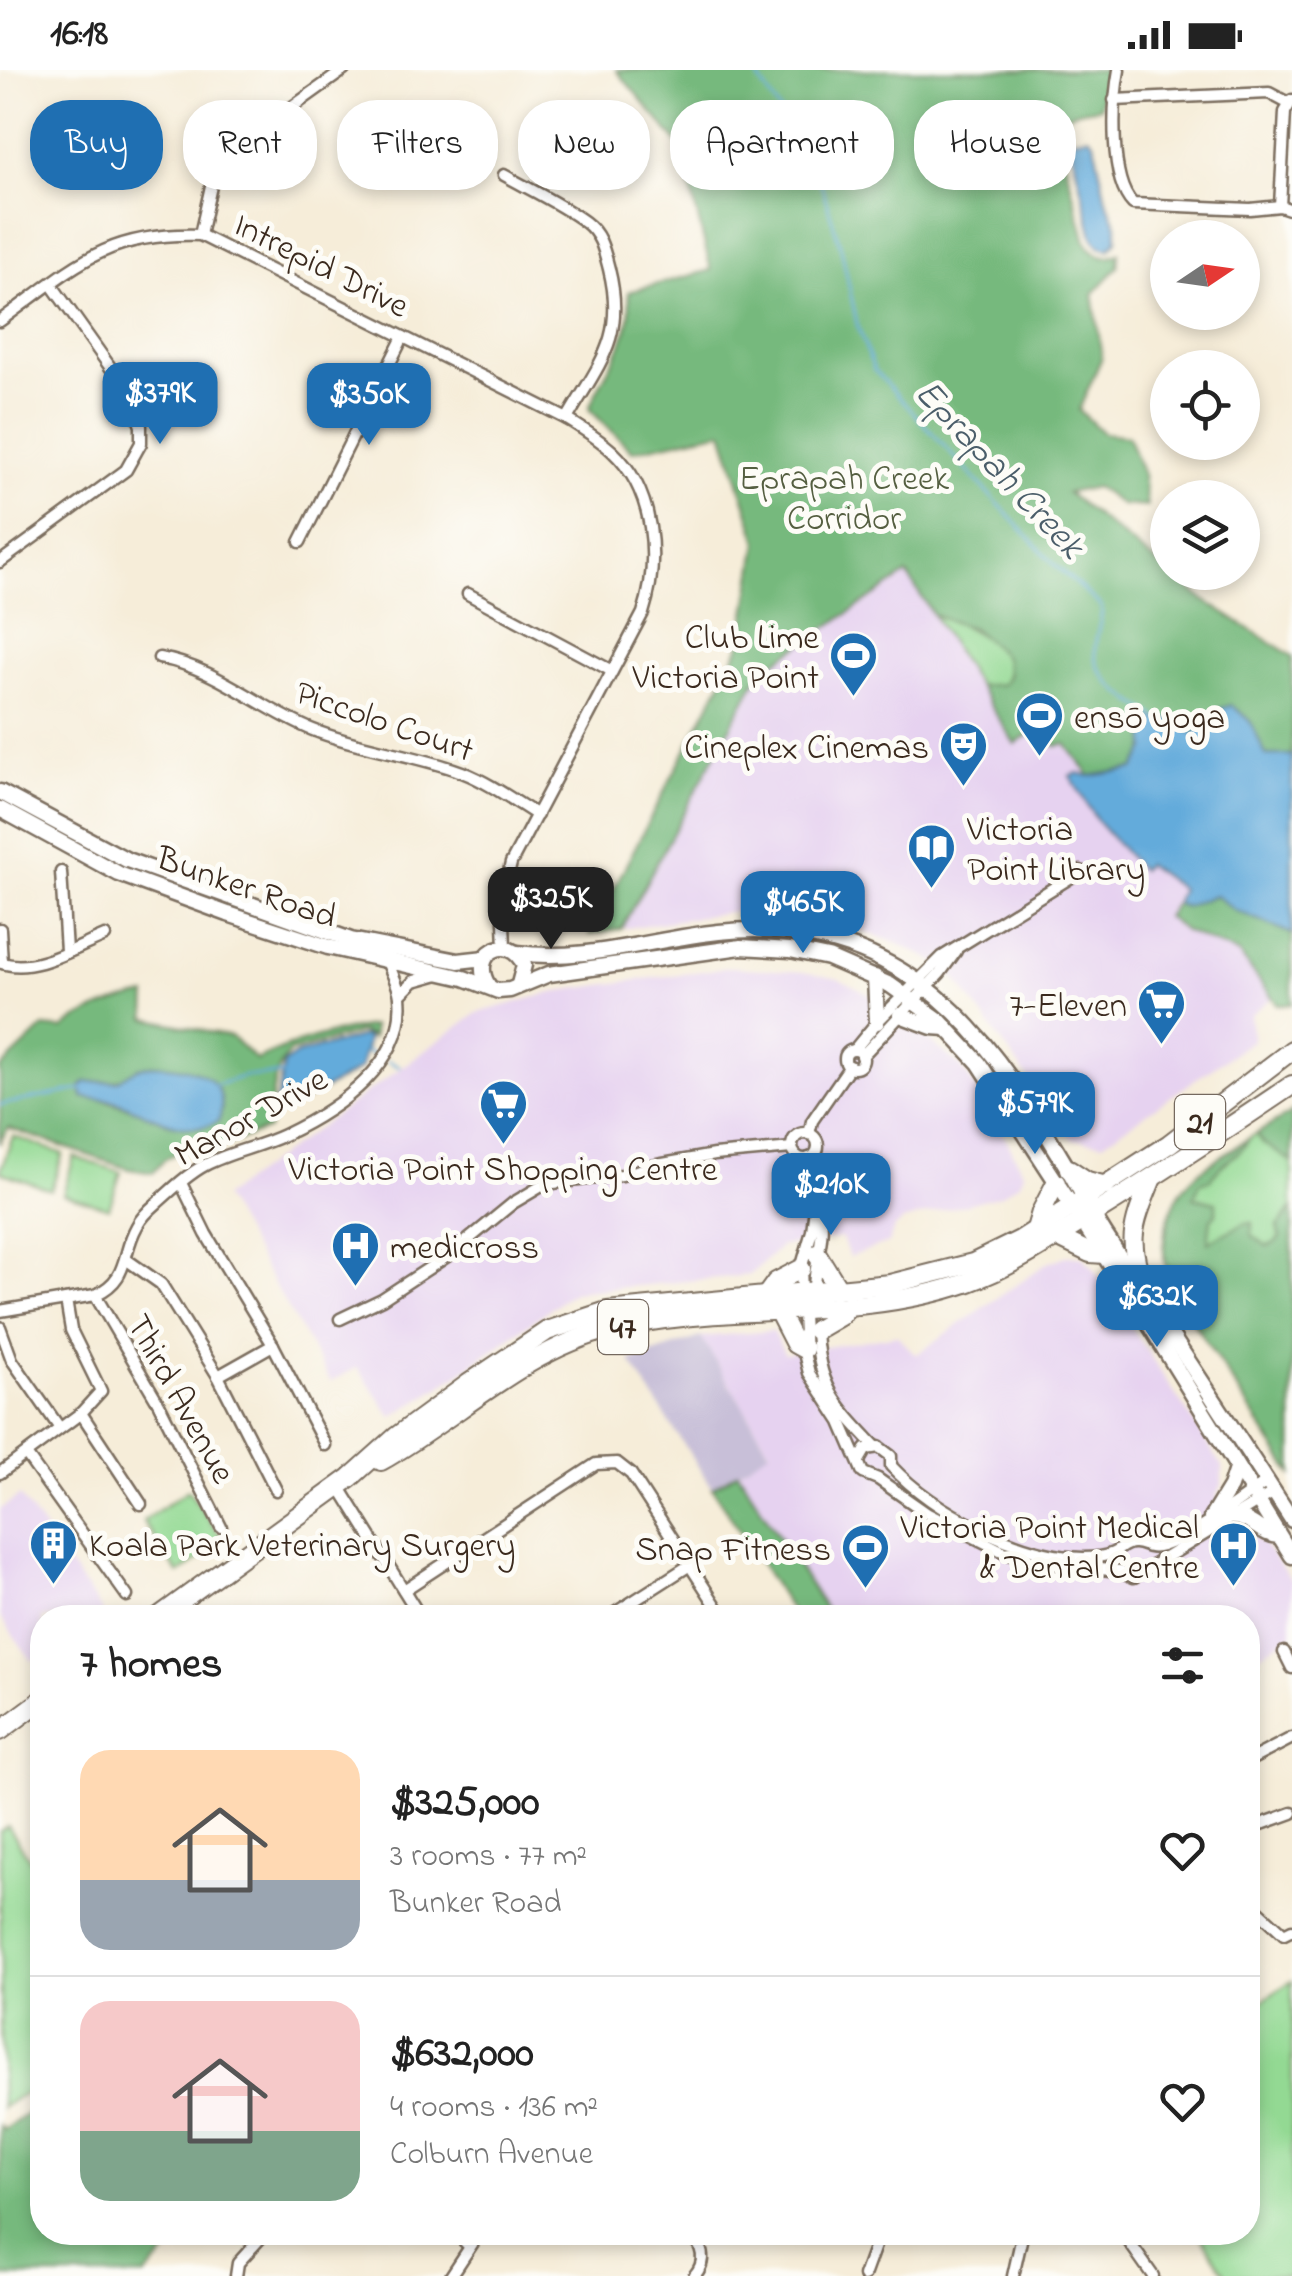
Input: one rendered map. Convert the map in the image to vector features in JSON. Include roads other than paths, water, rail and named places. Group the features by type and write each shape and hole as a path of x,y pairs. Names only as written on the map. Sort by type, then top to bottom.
{"highway":[{"name":"21","path":"1083,1210 1106,1186 1172,1142 1292,1050"},
{"name":"21","path":"1147,1295 1132,1242 1137,1212 1152,1177 1292,1085"},
{"path":"1036,1229 1040,1212 1062,1176 1106,1186"},
{"name":"47","path":"808,1299 838,1288 890,1284 984,1259 1036,1229 1152,1177"},
{"name":"47","path":"175,1605 345,1482 525,1366 563,1346 628,1326 773,1301 808,1299 850,1304 913,1297 972,1281 1019,1260 1057,1236 1083,1210"},
{"path":"1057,1236 1090,1253 1105,1254"},
{"path":"816,1254 838,1288"},
{"path":"800,1269 776,1282 773,1301 795,1344 804,1350"},
{"path":"816,1330 840,1316 850,1304"},
{"path":"0,1731 30,1709"}],"main road":[{"name":"Bunker Road","path":"0,792 123,867 350,940 458,962 485,958"},
{"name":"Bunker Road","path":"0,809 123,867 328,947 488,985"},
{"path":"1062,1176 979,1064 947,1028 909,997 875,977 808,954 741,947 549,974 504,991 488,985 482,972 485,958 494,950 556,956 714,930 786,931 873,956 922,984 981,1037 1083,1210 1105,1254 1292,1556"},
{"path":"511,950 524,965 520,984"},
{"path":"875,977 877,1022"},
{"path":"900,1016 947,1028"},
{"path":"1083,1210 1147,1295"},
{"name":"21","path":"1147,1295 1292,1520"},
{"path":"1211,1518 1236,1470"},
{"path":"1232,1517 1244,1517 1271,1536 1278,1536"}],"street":[{"path":"200,235 213,178 228,153 344,70"},
{"path":"1114,100 1269,93 1290,102 1284,112 1286,208 1133,204 1122,191 1114,100 1119,70"},
{"path":"504,175 588,223 602,241 616,298 610,345 567,419"},
{"name":"Intrepid Drive","path":"0,321 92,255 130,240 200,235 567,419 593,435 621,462 638,488 650,532 653,564 649,594 643,613 507,876 502,911 511,950"},
{"path":"0,562 126,470 141,443 141,426 130,395 51,284"},
{"path":"300,542 403,336"},
{"path":"468,594 612,671"},
{"name":"Piccolo Court","path":"160,658 192,668 316,732 469,774 536,815"},
{"path":"858,1053 877,1022 957,950 1081,871"},
{"path":"61,872 66,951"},
{"path":"0,929 1,962 12,967 34,964 105,936"},
{"path":"386,961 400,994 414,981 442,973"},
{"name":"Manor Drive","path":"95,1295 115,1283 127,1260 136,1226 181,1183 204,1166 311,1121 372,1076 396,1032 400,994"},
{"path":"809,1134 812,1121 850,1066 846,1056 858,1053 900,1016 909,997"},
{"path":"808,1158 796,1156 792,1148 796,1136 809,1134 815,1139 817,1146 808,1158 824,1225 808,1299 804,1350 807,1369 840,1422 863,1473 928,1514 1008,1554 1040,1563 1120,1571 1134,1577 1232,1517 1271,1487"},
{"path":"340,1319 382,1299 452,1253 513,1203 544,1184 622,1175 714,1156 792,1148"},
{"path":"181,1183 325,1444"},
{"path":"816,1199 812,1231 800,1269 816,1330 822,1378 845,1414 874,1446 888,1452 891,1466 929,1500 1013,1542 1068,1556 1095,1557 1118,1552 1129,1543 1146,1548 1167,1544 1254,1498"},
{"path":"127,1260 161,1284 218,1376 276,1490"},
{"path":"0,1311 95,1295"},
{"name":"Third Avenue","path":"95,1295 160,1404 221,1527"},
{"path":"0,1453 4,1470 82,1412 102,1391 71,1330 66,1300"},
{"path":"0,1326 12,1360 60,1428"},
{"path":"218,1376 273,1345"},
{"path":"82,1412 141,1504"},
{"path":"859,1461 862,1452 874,1446"},
{"path":"27,1456 128,1596"},
{"path":"404,1590 596,1464 618,1463 631,1474 716,1605"},
{"path":"878,1479 891,1466"},
{"path":"345,1482 413,1605"},
{"path":"1146,1548 1150,1566"},
{"path":"1118,1552 1116,1562 1120,1571"},
{"path":"627,1605 690,1564"},
{"path":"1284,1652 1292,1668"},
{"path":"1260,1755 1292,1738"},
{"path":"1260,1825 1292,1813"},
{"path":"1260,1912 1284,1934 1292,1930"},
{"path":"236,2276 238,2263 254,2245"},
{"path":"694,2276 704,2254 700,2245"},
{"path":"864,2276 875,2245"},
{"path":"1014,2276 1020,2245"},
{"path":"1131,2245 1153,2276"},
{"path":"451,2276 469,2246"}],"water":[{"path":"1088,136 1094,142 1106,199 1117,225 1117,241 1109,249 1099,246 1093,237 1076,168 1076,138"},
{"path":"1232,705 1250,721 1266,755 1292,755 1292,934 1234,910 1215,895 1185,907 1175,903 1181,889 1146,864 1141,870 1138,867 1097,821 1070,776 1134,769 1146,749 1145,720 1170,719 1194,733 1210,712"},
{"path":"362,1036 368,1038 360,1069 286,1111 274,1113 284,1063 297,1054"},
{"path":"153,1065 193,1071 213,1083 222,1105 219,1121 206,1126 179,1126 114,1101 83,1097 81,1087 85,1082 117,1081 138,1068"}],"waterway":[{"name":"Eprapah Creek","path":"753,70 815,165 841,248 857,324 874,370 1055,565 1102,607 1095,648 1100,671 1117,690 1158,719"},
{"path":"365,1051 380,1058"},
{"path":"388,1061 400,1067"},
{"path":"216,1085 245,1076 282,1075"},
{"path":"0,1105 83,1089"}],"place":[{"name":"Club Lime Victoria Point","path":"854,698"},
{"name":"ensō yoga","path":"1039,758"},
{"name":"Cineplex Cinemas","path":"964,788"},
{"name":"Victoria Point Library","path":"932,890"},
{"name":"7-Eleven","path":"1162,1046"},
{"name":"Victoria Point Shopping Centre","path":"503,1146"},
{"name":"medicross","path":"355,1288"},
{"name":"Koala Park Veterinary Surgery","path":"54,1586"},
{"name":"Victoria Point Medical & Dental Centre","path":"1234,1588"},
{"name":"Snap Fitness","path":"866,1590"}],"park label":[{"name":"Eprapah Creek Corridor","path":"844,497"}]}
